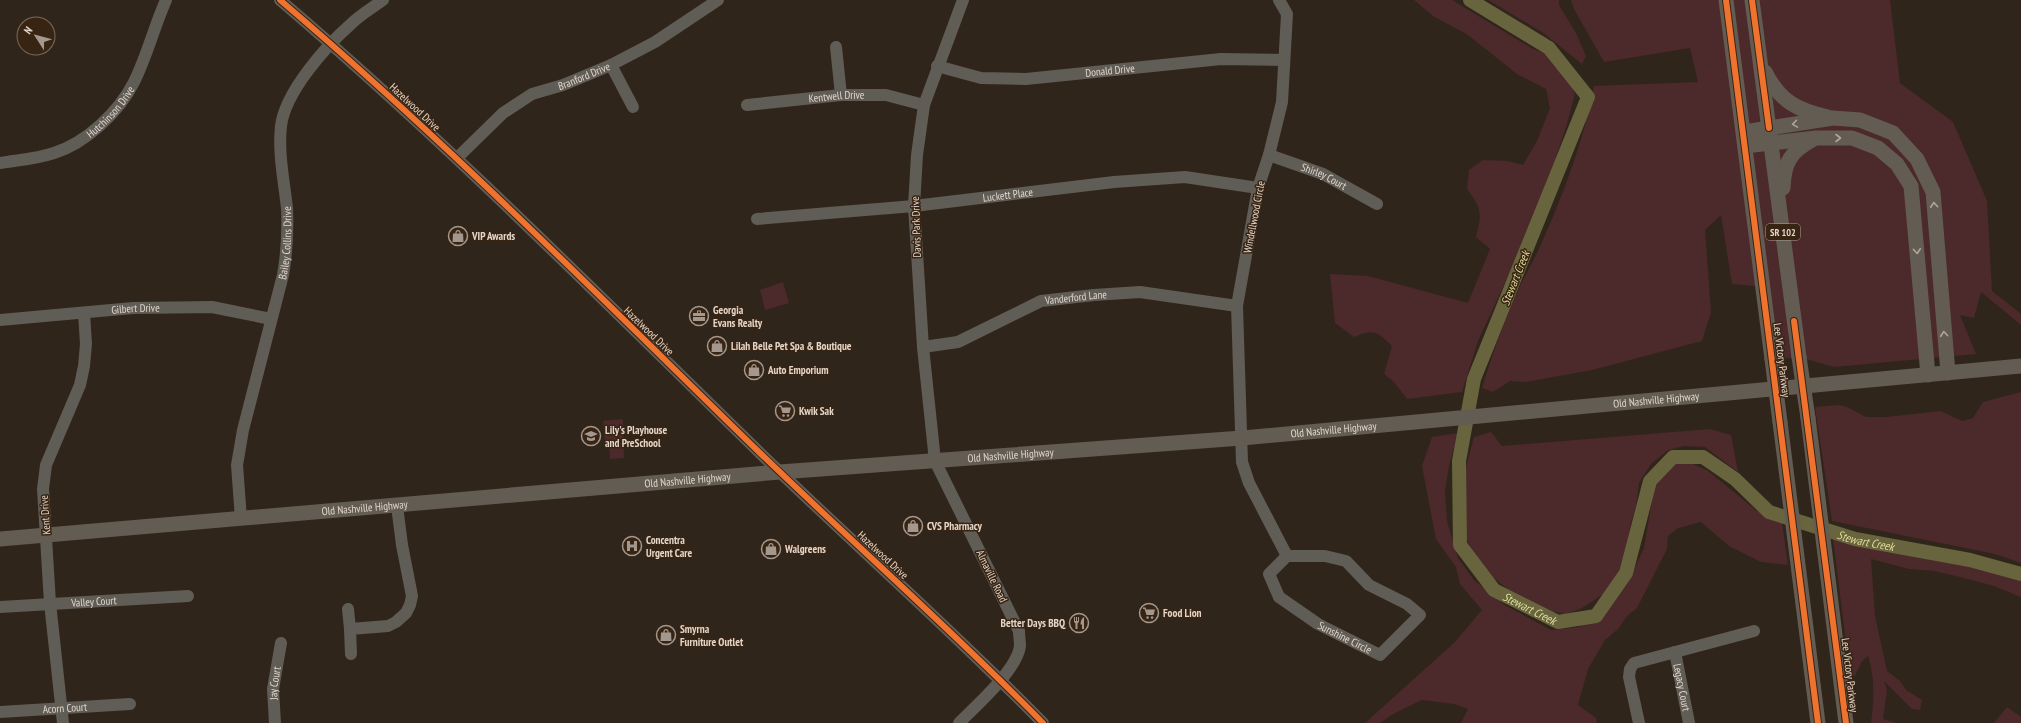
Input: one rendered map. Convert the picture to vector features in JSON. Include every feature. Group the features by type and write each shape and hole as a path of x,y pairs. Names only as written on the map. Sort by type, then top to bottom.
{"main road":[{"name":"Lee Victory Parkway","path":"1726,0 1818,723"},
{"name":"Lee Victory Parkway","path":"1752,0 1808,418 1814,476 1846,723"},
{"path":"1760,64 1773,88 1784,99 1799,108 1833,118 1860,120 1893,133 1917,159 1933,192 1948,373"},
{"path":"1744,139 1769,128 1833,118"},
{"path":"1744,139 1772,143 1816,138 1852,138 1878,148 1897,164 1911,186 1928,375"},
{"path":"1789,284 1792,262 1783,190 1784,175 1790,156 1816,138"},
{"name":"Old Nashville Highway","path":"0,539 780,472 935,462 1242,438 2021,366"}],"street":[{"name":"Hutchinson Drive","path":"0,163 38,158 56,153 72,145 103,122 120,103 133,82 166,0"},
{"name":"Hazelwood Drive","path":"280,0 331,43 457,158 780,472 1001,680"},
{"name":"Bailey Collins Drive","path":"241,519 237,465 243,430 283,275 288,230 280,150 281,125 290,100 331,43 352,22 383,0"},
{"name":"Branford Drive","path":"457,158 489,125 532,94 563,85 611,65 655,42 718,0"},
{"name":"Davis Park Drive","path":"935,462 924,346 914,206 917,155 924,105 937,66 963,0"},
{"name":"Windellwood Circle","path":"1242,438 1237,306 1258,188 1269,155 1282,102 1283,60 1287,14 1279,0"},
{"path":"836,47 841,94"},
{"name":"Donald Drive","path":"937,66 981,78 1026,79 1222,59 1283,60"},
{"path":"611,65 633,107"},
{"name":"Kentwell Drive","path":"747,105 841,94 886,95 924,105"},
{"name":"Shirley Court","path":"1269,155 1323,174 1377,204"},
{"name":"Luckett Place","path":"757,219 914,206 1114,182 1185,177 1258,188"},
{"name":"Vanderford Lane","path":"924,346 958,342 1041,301 1140,292 1237,306"},
{"name":"Gilbert Drive","path":"0,320 133,308 212,307 271,319"},
{"name":"Kent Drive","path":"63,723 50,603 44,489 46,465 80,385 84,366 86,344 84,313"},
{"path":"1242,438 1242,462 1249,483 1287,556"},
{"name":"Almaville Road","path":"935,462 1019,631 1020,647 1015,660 1001,680 959,723"},
{"path":"350,629 388,626 396,622 406,613 410,605 412,596 402,545 397,506"},
{"name":"Sunshine Circle","path":"1287,556 1325,556 1346,561 1369,585 1407,604 1420,615 1380,655 1318,624 1279,597 1269,574 1287,556"},
{"name":"Valley Court","path":"0,607 188,596"},
{"path":"348,609 351,654"},
{"path":"1639,723 1629,677 1630,669 1634,663 1754,631"},
{"name":"Jay Court","path":"275,723 273,689 281,643"},
{"name":"Legacy Court","path":"1675,652 1689,723"},
{"path":"1001,680 1043,723"},
{"name":"Acorn Court","path":"0,712 130,704"}],"shaded area":[{"path":"1414,0 1452,0 1533,49 1548,54 1568,77 1575,94 1555,160 1510,272 1478,341 1462,392 1407,399 1394,382 1384,374 1392,346 1383,337 1371,332 1354,337 1335,323 1330,274 1368,276 1468,303 1490,249 1476,237 1480,217 1476,202 1467,189 1469,170 1483,160 1507,161 1523,165 1537,141 1550,108 1546,89 1517,74 1468,35 1433,16"},
{"path":"1488,0 1559,0 1559,5 1576,33 1586,56 1582,64 1542,32"},
{"path":"1571,0 1890,0 1900,83 1953,122 1987,201 1992,291 2021,314 2021,325 1981,292 1974,318 1960,315 1976,354 1834,367 1799,357 1772,359 1763,287 1732,284 1721,215 1705,230 1711,312 1702,341 1592,370 1526,382 1510,381 1493,392 1482,388 1510,308 1539,249 1565,185 1585,126 1594,86 1698,82 1690,48 1604,62 1574,9"},
{"path":"783,282 789,303 765,310 760,290"},
{"path":"2021,392 2021,563 1995,554 1832,521 1815,407 1839,405 1847,407 1866,417 1886,417 1941,411 1962,421 1973,418 1983,402"},
{"path":"623,419 624,458 610,459 609,442 605,442 603,421"},
{"path":"1710,429 1731,435 1738,472 1705,447 1684,446 1668,450 1651,464 1639,483 1636,506 1630,526 1627,552 1620,574 1605,593 1582,608 1566,614 1541,609 1510,591 1484,570 1466,539 1465,471 1474,437 1491,432 1502,446"},
{"path":"1458,433 1449,466 1445,491 1447,521 1458,558 1474,580 1503,604 1551,630 1579,627 1605,610 1630,578 1644,548 1655,483 1672,464 1688,462 1707,470 1757,511 1782,522 1788,565 1761,562 1729,546 1701,522 1678,528 1668,536 1667,549 1637,608 1627,616 1618,629 1605,640 1588,669 1578,705 1596,718 1597,723 1461,723 1468,709 1454,704 1422,700 1393,714 1380,723 1365,723 1455,642 1482,610 1460,584 1456,567 1436,539 1422,466 1432,437"},
{"path":"1833,538 1910,556 1960,563 2021,579 2021,597 1994,586 1956,576 1934,571 1909,569 1871,559 1875,616 1887,671 1900,681 1906,690 1922,700 1920,710 1912,709 1884,681 1887,690 1883,719 1897,723 1871,723 1873,706 1872,672 1868,656 1862,661 1855,676 1850,675"},
{"path":"2007,707 2021,717 2021,723 1994,723"}],"waterway":[{"name":"Stewart Creek","path":"1470,0 1549,48 1588,97 1474,379 1459,461 1460,545 1494,590 1558,622 1596,616 1626,573 1650,481 1673,457 1703,457 1735,479 1769,512 1855,539 1970,560 2021,574"}],"cycle path":[{"path":"280,0 342,54 464,166 795,487 974,654 1043,723"},
{"path":"1726,0 1818,723"},
{"path":"1752,0 1769,128"},
{"path":"1794,321 1846,723"}],"place":[{"name":"VIP Awards","path":"458,236"},
{"name":"Georgia Evans Realty","path":"699,316"},
{"name":"Lilah Belle Pet Spa & Boutique","path":"717,346"},
{"name":"Auto Emporium","path":"754,370"},
{"name":"Kwik Sak","path":"785,411"},
{"name":"Lily's Playhouse and PreSchool","path":"591,436"},
{"name":"CVS Pharmacy","path":"913,526"},
{"name":"Concentra Urgent Care","path":"632,546"},
{"name":"Walgreens","path":"771,549"},
{"name":"Food Lion","path":"1149,613"},
{"name":"Better Days BBQ","path":"1079,623"},
{"name":"Smyrna Furniture Outlet","path":"666,635"}]}
